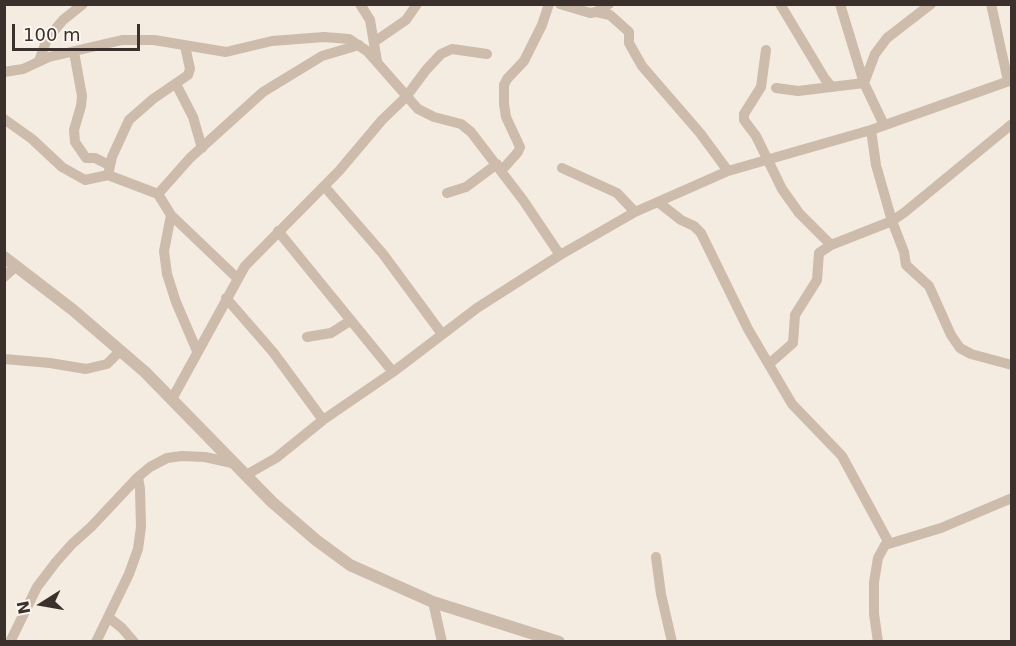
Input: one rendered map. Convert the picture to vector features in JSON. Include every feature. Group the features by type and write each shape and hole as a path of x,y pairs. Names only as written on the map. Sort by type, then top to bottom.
{"street":[{"path":"39,61 47,39 63,20 83,4"},
{"path":"360,4 370,20 377,61"},
{"path":"374,42 406,20 417,4"},
{"path":"447,193 466,188 515,157 520,147 506,117 504,85 524,61 542,25 549,4"},
{"path":"560,4 586,12 609,15 627,30 630,35 629,43 642,66 700,133 728,171"},
{"path":"596,12 609,4"},
{"path":"780,4 832,87"},
{"path":"840,4 864,83 884,125"},
{"path":"864,83 875,54 887,38 931,4"},
{"path":"246,475 276,458 323,420 393,372 504,290 635,212 728,171 872,130 1010,80 991,4"},
{"path":"4,72 23,69 39,61 129,39 154,40 226,52 263,42 324,37 349,39 377,61 418,109 461,124 478,140 560,255"},
{"path":"158,194 202,148 271,86 322,56 359,45"},
{"path":"4,119 32,139 62,167 89,181 109,170 129,120 153,99 188,75 190,69 185,46"},
{"path":"172,399 245,266 324,186 395,106 406,97 444,51 452,49 487,54"},
{"path":"766,50 761,87 743,117 756,136 777,182 799,213 831,245"},
{"path":"74,52 82,96 74,130 75,142 86,158 95,158 109,170 158,194 171,215 237,278"},
{"path":"776,88 798,91 864,83"},
{"path":"176,84 193,117 202,148"},
{"path":"769,364 793,343 795,315 817,280 819,253 831,245 892,221 916,204 1011,124"},
{"path":"872,130 876,165 892,221 904,252 906,265 929,286 956,344 963,351 1011,365"},
{"path":"562,168 617,193 635,212"},
{"path":"324,186 383,254 442,334"},
{"path":"658,202 701,233 732,300 792,404 842,456 890,543"},
{"path":"171,215 164,251 166,274 197,351"},
{"path":"278,231 393,372"},
{"path":"4,257 73,310 120,351 172,399 232,463 298,526 350,565 433,602 559,642"},
{"path":"4,277 16,266"},
{"path":"226,298 273,352 323,420"},
{"path":"307,337 331,333 350,321"},
{"path":"4,359 87,369 107,364 120,351"},
{"path":"10,642 46,574 72,544 150,467 167,458 205,458 232,463"},
{"path":"96,642 129,574 138,549 141,526 138,477"},
{"path":"878,642 874,614 876,568 881,551 890,543 941,528 1011,498"},
{"path":"656,557 661,594 672,642"},
{"path":"433,602 442,642"},
{"path":"108,617 134,642"}]}
